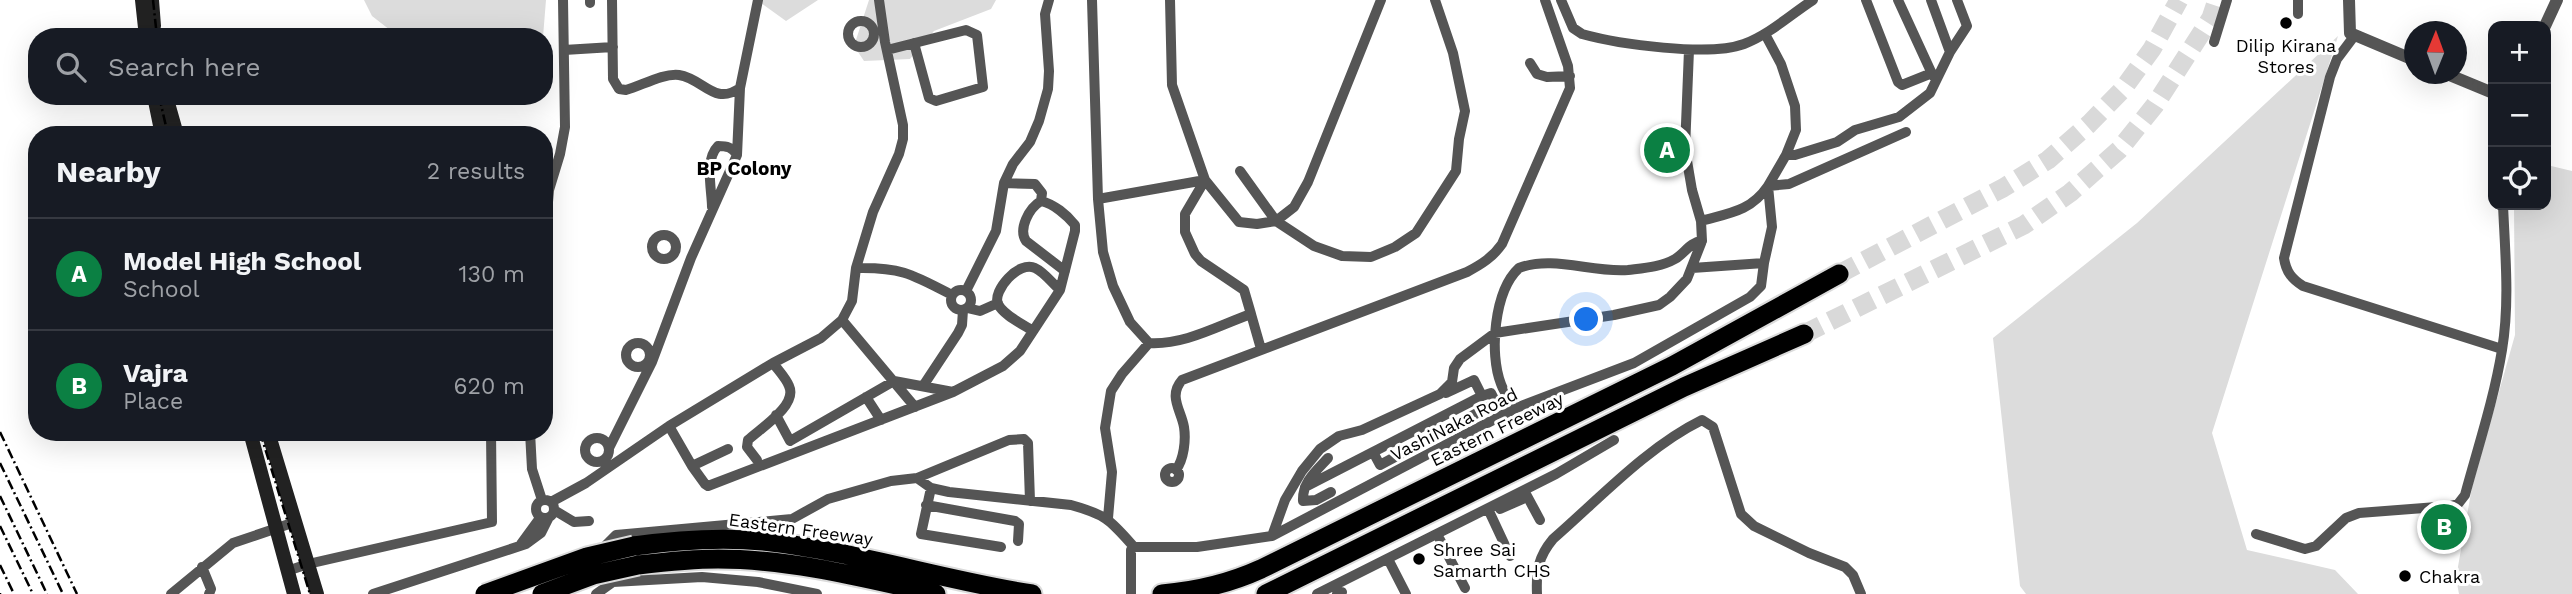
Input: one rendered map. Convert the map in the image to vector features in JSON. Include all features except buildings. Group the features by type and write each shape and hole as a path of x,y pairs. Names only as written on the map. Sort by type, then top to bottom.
{"highway":[{"name":"Eastern Freeway","path":"1162,594 1202,590 1261,569 1672,366 1839,274"},
{"path":"1266,594 1684,387 1804,334"},
{"name":"Eastern Freeway","path":"542,594 636,555 707,539 761,541 869,559 1032,594"},
{"name":"Eastern Freeway","path":"485,594 587,556 636,555 759,561 865,578 936,594"}],"main road":[{"path":"147,28 148,6"},
{"path":"148,6 154,28"},
{"path":"159,105 171,126"},
{"path":"163,126 165,105"},
{"path":"252,441 293,592 315,589 271,441"},
{"path":"261,476 279,469"}],"street":[{"path":"553,173 565,127 563,0"},
{"path":"612,0 613,79 619,89 626,90 673,75 688,78 718,95 727,95 740,88"},
{"path":"586,483 607,455 737,155 740,88 758,0"},
{"path":"373,594 520,544 547,509 669,426 773,363 821,338 842,320 852,301 856,268 873,212 903,139 903,125 879,0"},
{"path":"966,291 996,231 1004,183 1013,164 1036,132 1048,89 1049,71 1044,26 1049,0"},
{"path":"1091,0 1098,199 1103,252 1113,286 1130,322 1149,343 1166,344 1186,340 1251,314"},
{"path":"1178,0 1170,4 1172,85 1205,180 1239,222 1257,224 1276,221 1294,207 1308,183 1381,0"},
{"path":"1240,172 1276,221 1314,246 1342,256 1371,257 1395,247 1416,233 1456,171 1465,111 1454,53 1435,0"},
{"path":"1177,470 1181,461 1184,435 1175,401 1177,385 1182,380 1205,369 1467,272 1485,263 1503,244 1567,96 1570,76 1545,0"},
{"path":"1561,0 1573,28 1582,34 1689,50 1741,45 1765,34 1799,4 1813,0"},
{"path":"1866,0 1898,82 1902,85 1932,72"},
{"path":"1898,0 1936,83"},
{"path":"1931,0 1950,52"},
{"path":"1786,156 1837,142 1855,130 1894,120 1930,93 1950,52 1967,26 1957,0"},
{"path":"2214,42 2227,0"},
{"path":"2298,0 2298,14"},
{"path":"2349,0 2350,33 2404,56"},
{"path":"2547,21 2557,0"},
{"path":"868,23 881,15"},
{"path":"869,44 874,32 868,23 860,21 853,24 848,35 856,46 914,43 966,30 975,32 983,87 936,101 929,99 914,43"},
{"path":"1701,221 1739,210 1758,200 1786,156 1797,130 1795,106 1782,64 1765,34"},
{"path":"2355,35 2337,59 2330,77 2284,258 2286,269 2293,280 2303,286 2502,349"},
{"path":"564,50 613,47"},
{"path":"1272,536 1285,500 1302,471 1320,449 1339,436 1362,430 1440,394 1452,382 1454,368 1460,359 1495,334 1659,305 1670,298 1687,279 1702,241 1701,221 1685,149 1689,50"},
{"path":"1530,63 1537,74 1547,77 1570,76"},
{"path":"2467,82 2488,91"},
{"path":"1768,186 1789,184 1906,132"},
{"path":"713,209 710,159 713,151 718,146 725,146 732,148 737,155"},
{"path":"1098,199 1205,180"},
{"path":"1205,180 1185,214 1185,232 1201,261 1244,290 1261,349"},
{"path":"1004,183 1035,184 1042,193 1041,201"},
{"name":"VashiNaka Road","path":"1133,551 1197,547 1272,536 1516,408 1634,363 1750,297 1761,286 1763,263 1772,227 1768,186"},
{"path":"669,426 692,466 708,486 915,407 1003,366 1020,351 1060,290 1065,271 1075,225 1048,202 1041,201 1036,204 1022,228 1022,235 1065,271"},
{"path":"2256,534 2305,549 2316,546 2334,527 2359,513 2436,509 2458,504 2465,495 2495,388 2502,349 2505,263 2503,210"},
{"path":"1516,408 1504,390 1494,357 1495,334 1504,293 1514,272 1522,266 1561,264 1624,270 1649,267 1677,258 1693,243 1702,241"},
{"path":"675,252 691,258"},
{"path":"1692,268 1763,263"},
{"path":"1033,331 1004,311 997,296 1015,271 1022,267 1034,267 1060,290"},
{"path":"856,268 887,268 906,272 952,295"},
{"path":"923,386 962,325 965,309 971,300 966,291 960,289 952,295 950,301 954,307 965,309 980,311 998,303"},
{"path":"842,320 915,407"},
{"path":"1108,518 1112,472 1105,428 1111,391 1149,343"},
{"path":"757,460 747,447 748,440 788,405 790,387 773,363"},
{"path":"1373,452 1379,464 1383,463 1494,404 1472,380 1416,408"},
{"path":"790,441 894,381 953,391"},
{"path":"1305,487 1437,419 1487,395 1504,390"},
{"path":"866,397 881,420"},
{"path":"1428,402 1437,419"},
{"path":"776,415 796,453"},
{"path":"1537,594 1538,563 1543,551 1553,539 1651,453 1684,429 1702,420 1713,426 1741,514 1754,526 1809,554 1845,567 1853,575 1861,594"},
{"path":"1457,423 1464,435"},
{"path":"602,460 591,460 586,454 586,446 591,440 598,438 605,441 609,448"},
{"path":"612,582 606,545 616,535 792,519 828,499 891,481 918,478 1009,440 1024,439 1028,443 1030,501"},
{"path":"1317,594 1340,591 1388,559 1526,494 1614,440"},
{"path":"287,571 492,523 492,441"},
{"path":"530,441 532,469 547,509 574,522 589,521"},
{"path":"692,466 728,449"},
{"path":"1328,457 1308,480 1303,501 1326,494 1328,507"},
{"path":"1383,463 1389,475"},
{"path":"918,478 931,488 969,495 1071,505 1108,518 1133,551 1131,594"},
{"path":"931,488 921,534 1001,547"},
{"path":"1526,494 1540,520"},
{"path":"926,505 1015,521 1019,524 1018,541"},
{"path":"1489,511 1510,556"},
{"path":"171,594 233,542 295,522"},
{"path":"1437,534 1465,588"},
{"path":"1388,559 1406,594"},
{"path":"202,568 211,589 209,594"},
{"path":"596,594 612,582 702,577 758,582 817,594"}],"shaded area":[{"path":"364,0 546,0 544,28 387,28 372,16"},
{"path":"761,0 818,0 786,21 761,3"},
{"path":"869,0 996,0 991,9 934,31 910,59 864,61 854,46"},
{"path":"2338,36 2212,433 2247,550 2335,570 2358,594 2026,594 2020,586 1993,338 2137,223"},
{"path":"2551,166 2572,171 2572,594 2459,594 2456,578 2472,487 2515,335 2514,210 2551,210"}],"tunnel":[{"path":"1839,274 2003,188 2048,160 2123,89 2152,49 2179,0"},
{"path":"1804,334 2024,225 2070,193 2119,150 2155,105 2211,18 2217,0"}],"railway":[{"path":"153,0 156,28"},
{"path":"161,105 166,126"},
{"path":"0,432 77,594"},
{"path":"263,441 310,594"},
{"path":"0,463 63,594"},
{"path":"0,496 47,594"},
{"path":"0,526 33,594"},
{"path":"0,565 14,594"}],"place":[{"name":"Dilip Kirana Stores","path":"2286,23"},
{"name":"Model High School","path":"1667,150"},
{"name":"Vajra","path":"2444,527"},
{"name":"Shree Sai Samarth CHS","path":"1419,559"},
{"name":"Chakra","path":"2405,576"}],"district":[{"name":"BP Colony","path":"744,168"}]}
